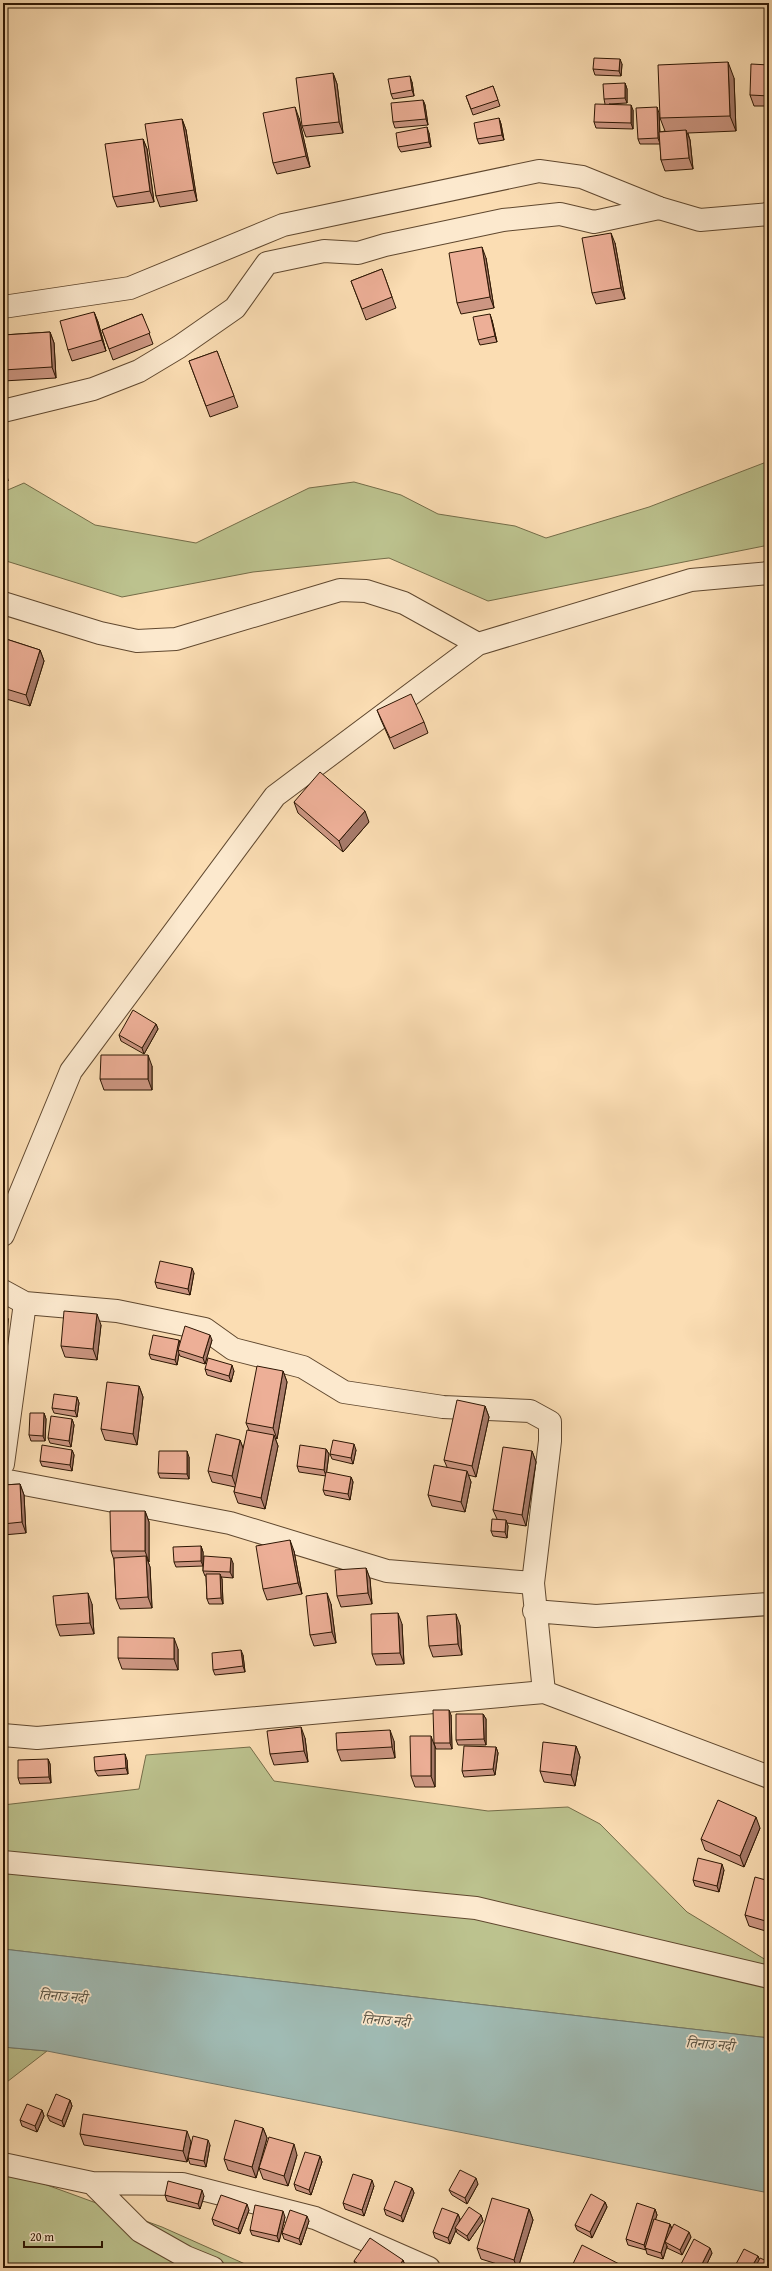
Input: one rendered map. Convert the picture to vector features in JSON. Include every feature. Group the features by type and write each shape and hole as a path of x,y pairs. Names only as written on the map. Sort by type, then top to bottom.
{"street":[{"path":"3,307 130,288 283,225 539,171 582,177 659,208 700,220 769,214"},
{"path":"3,411 93,389 139,371 179,347 235,308 267,263 324,251 358,253 385,245 503,220 560,214 594,222 659,208"},
{"path":"3,1235 71,1071 275,796 478,644 691,580 769,573"},
{"path":"3,602 100,633 137,640 176,639 340,590 366,591 404,603 478,644"},
{"path":"3,1292 25,1303 117,1311 205,1329 233,1350 303,1367 344,1392 443,1407 530,1411 550,1422 550,1441 532,1583 544,1692"},
{"path":"3,1464 25,1303"},
{"path":"3,1480 230,1522 387,1571 532,1583"},
{"path":"534,1611 596,1616 769,1604"},
{"path":"3,1735 37,1738 544,1692 769,1777"},
{"path":"3,1862 476,1908 769,1977"},
{"path":"3,2164 92,2183 182,2184 315,2218 429,2268"},
{"path":"92,2183 140,2231 186,2257 213,2268"}],"green space":[{"path":"769,461 769,545 488,601 389,558 253,572 122,597 3,560 3,492 24,483 95,525 196,543 309,488 354,482 401,495 438,514 515,526 546,538 649,507"},
{"path":"250,1747 274,1781 488,1811 568,1807 600,1824 687,1912 766,1960 769,1960 769,2038 3,1949 3,1805 139,1789 146,1755"},
{"path":"3,2047 47,2051 3,2085"},
{"path":"3,2169 162,2227 254,2268 3,2268"}],"water":[{"name":"तिनाउ नदी","path":"3,1949 769,2038 769,2193 47,2051 3,2047"}],"building":[{"path":"594,58 620,59 619,71 593,69"},
{"path":"728,62 730,116 660,118 658,65"},
{"path":"751,64 769,65 769,96 750,95"},
{"path":"333,73 339,122 302,126 296,78"},
{"path":"410,76 412,90 391,94 388,79"},
{"path":"625,83 625,98 604,99 603,84"},
{"path":"493,86 498,100 471,109 466,96"},
{"path":"423,100 426,119 393,122 391,103"},
{"path":"595,104 631,105 631,123 594,122"},
{"path":"295,107 306,156 273,163 263,113"},
{"path":"657,107 658,138 638,139 636,108"},
{"path":"499,118 502,135 477,139 474,123"},
{"path":"182,119 194,190 156,196 145,124"},
{"path":"427,127 429,142 398,147 396,133"},
{"path":"686,130 689,158 661,160 659,132"},
{"path":"143,139 150,191 113,197 105,144"},
{"path":"611,233 621,288 592,293 582,238"},
{"path":"482,247 490,297 457,303 449,253"},
{"path":"382,269 392,297 362,309 351,281"},
{"path":"94,312 102,340 68,350 60,321"},
{"path":"142,314 150,333 109,349 102,330"},
{"path":"490,314 495,336 478,340 473,317"},
{"path":"50,332 52,367 3,370 3,335"},
{"path":"217,351 234,396 206,406 189,361"},
{"path":"3,638 40,650 26,695 3,688"},
{"path":"411,694 424,722 390,738 377,710"},
{"path":"320,772 365,811 339,841 294,802"},
{"path":"133,1010 156,1024 142,1048 119,1035"},
{"path":"101,1055 148,1055 148,1079 100,1079"},
{"path":"160,1261 192,1268 188,1289 155,1282"},
{"path":"64,1311 97,1314 93,1349 61,1346"},
{"path":"3,1314 6,1314 5,1329 3,1329"},
{"path":"185,1326 210,1335 203,1358 178,1350"},
{"path":"153,1335 179,1340 175,1360 149,1354"},
{"path":"208,1358 232,1365 229,1376 205,1369"},
{"path":"257,1366 283,1371 273,1428 246,1423"},
{"path":"107,1382 139,1386 133,1434 101,1429"},
{"path":"54,1394 77,1397 75,1411 52,1408"},
{"path":"457,1400 485,1406 472,1466 444,1460"},
{"path":"30,1413 44,1413 43,1436 29,1435"},
{"path":"51,1416 72,1419 69,1441 48,1438"},
{"path":"247,1430 274,1435 261,1498 234,1492"},
{"path":"216,1434 240,1440 232,1476 208,1471"},
{"path":"333,1440 354,1444 351,1458 330,1454"},
{"path":"42,1445 72,1450 70,1465 40,1461"},
{"path":"300,1445 326,1449 324,1470 297,1466"},
{"path":"503,1447 532,1451 522,1515 493,1510"},
{"path":"159,1451 187,1451 187,1474 158,1473"},
{"path":"434,1465 467,1471 461,1502 428,1495"},
{"path":"326,1472 351,1477 348,1494 323,1490"},
{"path":"20,1484 22,1522 3,1524 3,1485"},
{"path":"110,1511 145,1511 145,1551 111,1551"},
{"path":"492,1519 506,1520 505,1532 491,1531"},
{"path":"290,1540 298,1583 263,1589 256,1546"},
{"path":"201,1546 201,1561 174,1562 173,1547"},
{"path":"146,1556 148,1597 116,1599 114,1558"},
{"path":"204,1556 231,1558 230,1572 203,1571"},
{"path":"366,1568 368,1593 337,1596 335,1570"},
{"path":"206,1574 220,1574 221,1598 207,1599"},
{"path":"88,1593 90,1623 56,1625 53,1596"},
{"path":"327,1593 332,1632 310,1635 306,1596"},
{"path":"398,1613 400,1653 372,1654 371,1614"},
{"path":"456,1614 458,1644 429,1646 427,1616"},
{"path":"118,1637 174,1638 174,1659 118,1658"},
{"path":"241,1650 243,1666 213,1670 212,1653"},
{"path":"433,1710 449,1710 450,1743 434,1743"},
{"path":"456,1714 483,1714 484,1739 456,1740"},
{"path":"301,1727 304,1751 270,1754 267,1731"},
{"path":"390,1730 392,1747 337,1750 336,1733"},
{"path":"410,1736 431,1736 431,1776 411,1776"},
{"path":"543,1742 576,1746 571,1775 540,1771"},
{"path":"464,1746 496,1747 493,1769 462,1771"},
{"path":"125,1754 126,1768 95,1771 94,1757"},
{"path":"48,1759 49,1777 18,1778 18,1760"},
{"path":"718,1800 756,1817 740,1856 701,1839"},
{"path":"698,1858 722,1864 717,1886 693,1880"},
{"path":"755,1877 769,1881 769,1922 745,1915"},
{"path":"56,2094 70,2100 62,2121 47,2115"},
{"path":"27,2104 42,2110 35,2126 20,2120"},
{"path":"83,2114 187,2131 183,2151 80,2134"},
{"path":"235,2120 263,2128 252,2167 224,2159"},
{"path":"193,2136 208,2140 204,2161 188,2158"},
{"path":"269,2137 294,2144 284,2176 259,2168"},
{"path":"305,2152 320,2156 309,2190 294,2184"},
{"path":"460,2170 476,2178 465,2198 449,2190"},
{"path":"353,2174 372,2180 362,2210 343,2203"},
{"path":"168,2181 202,2190 198,2204 165,2195"},
{"path":"395,2181 412,2188 401,2216 384,2209"},
{"path":"591,2194 605,2202 590,2232 575,2225"},
{"path":"221,2195 247,2204 238,2229 212,2219"},
{"path":"492,2198 529,2209 514,2260 477,2248"},
{"path":"637,2203 655,2209 644,2245 626,2239"},
{"path":"255,2205 283,2211 277,2236 250,2230"},
{"path":"469,2207 481,2215 467,2236 455,2228"},
{"path":"442,2208 458,2214 448,2238 433,2232"},
{"path":"290,2210 307,2216 299,2239 282,2233"},
{"path":"654,2219 670,2224 661,2253 645,2248"},
{"path":"674,2224 689,2232 680,2250 665,2242"},
{"path":"370,2238 403,2260 398,2268 364,2268 354,2261"},
{"path":"694,2239 710,2248 700,2268 690,2268 681,2264"},
{"path":"582,2245 627,2268 571,2268"},
{"path":"744,2249 758,2256 751,2268 745,2268 736,2264"},
{"path":"760,2258 769,2262 769,2268 755,2268"}]}
